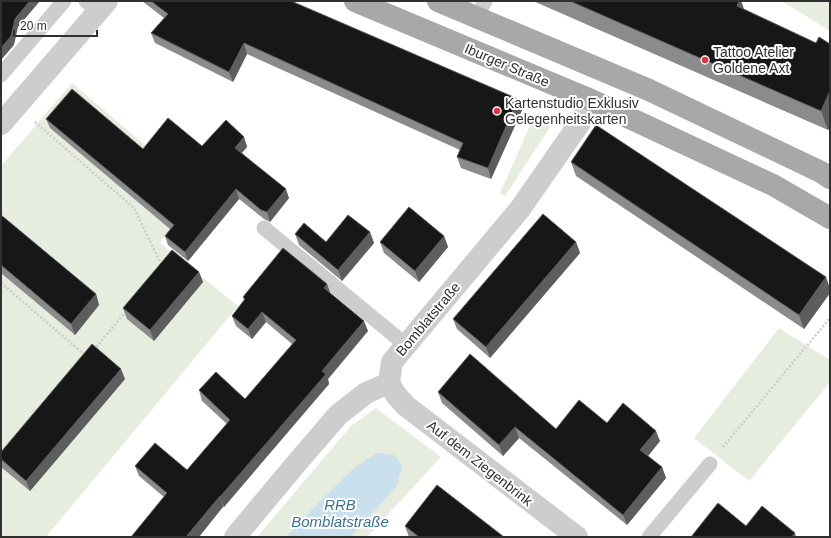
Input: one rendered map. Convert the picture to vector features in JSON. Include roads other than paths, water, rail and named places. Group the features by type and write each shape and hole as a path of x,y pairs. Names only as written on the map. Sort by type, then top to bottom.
{"main road":[{"name":"Iburger Straße","path":"355,1 591,100 773,185 830,218"},
{"path":"438,1 481,9 821,172 830,178"}],"street":[{"path":"1,124 97,5"},
{"name":"Bomblatstraße","path":"389,383 392,362 520,209 579,124 591,100"},
{"path":"235,537 338,415 366,393 389,383"},
{"name":"Auf dem Ziegenbrink","path":"389,383 396,395 406,406 577,537"}],"lane":[{"path":"1,75 64,1"},
{"path":"264,228 406,345"},
{"path":"648,537 710,464"}],"water":[{"name":"RRB Bomblatstraße","path":"377,453 395,455 402,466 397,486 350,537 286,537 354,468"}],"place":[{"name":"Tattoo Atelier Goldene Axt","path":"705,60"},
{"name":"Kartenstudio Exklusiv Gelegenheitskarten","path":"497,111"}]}
